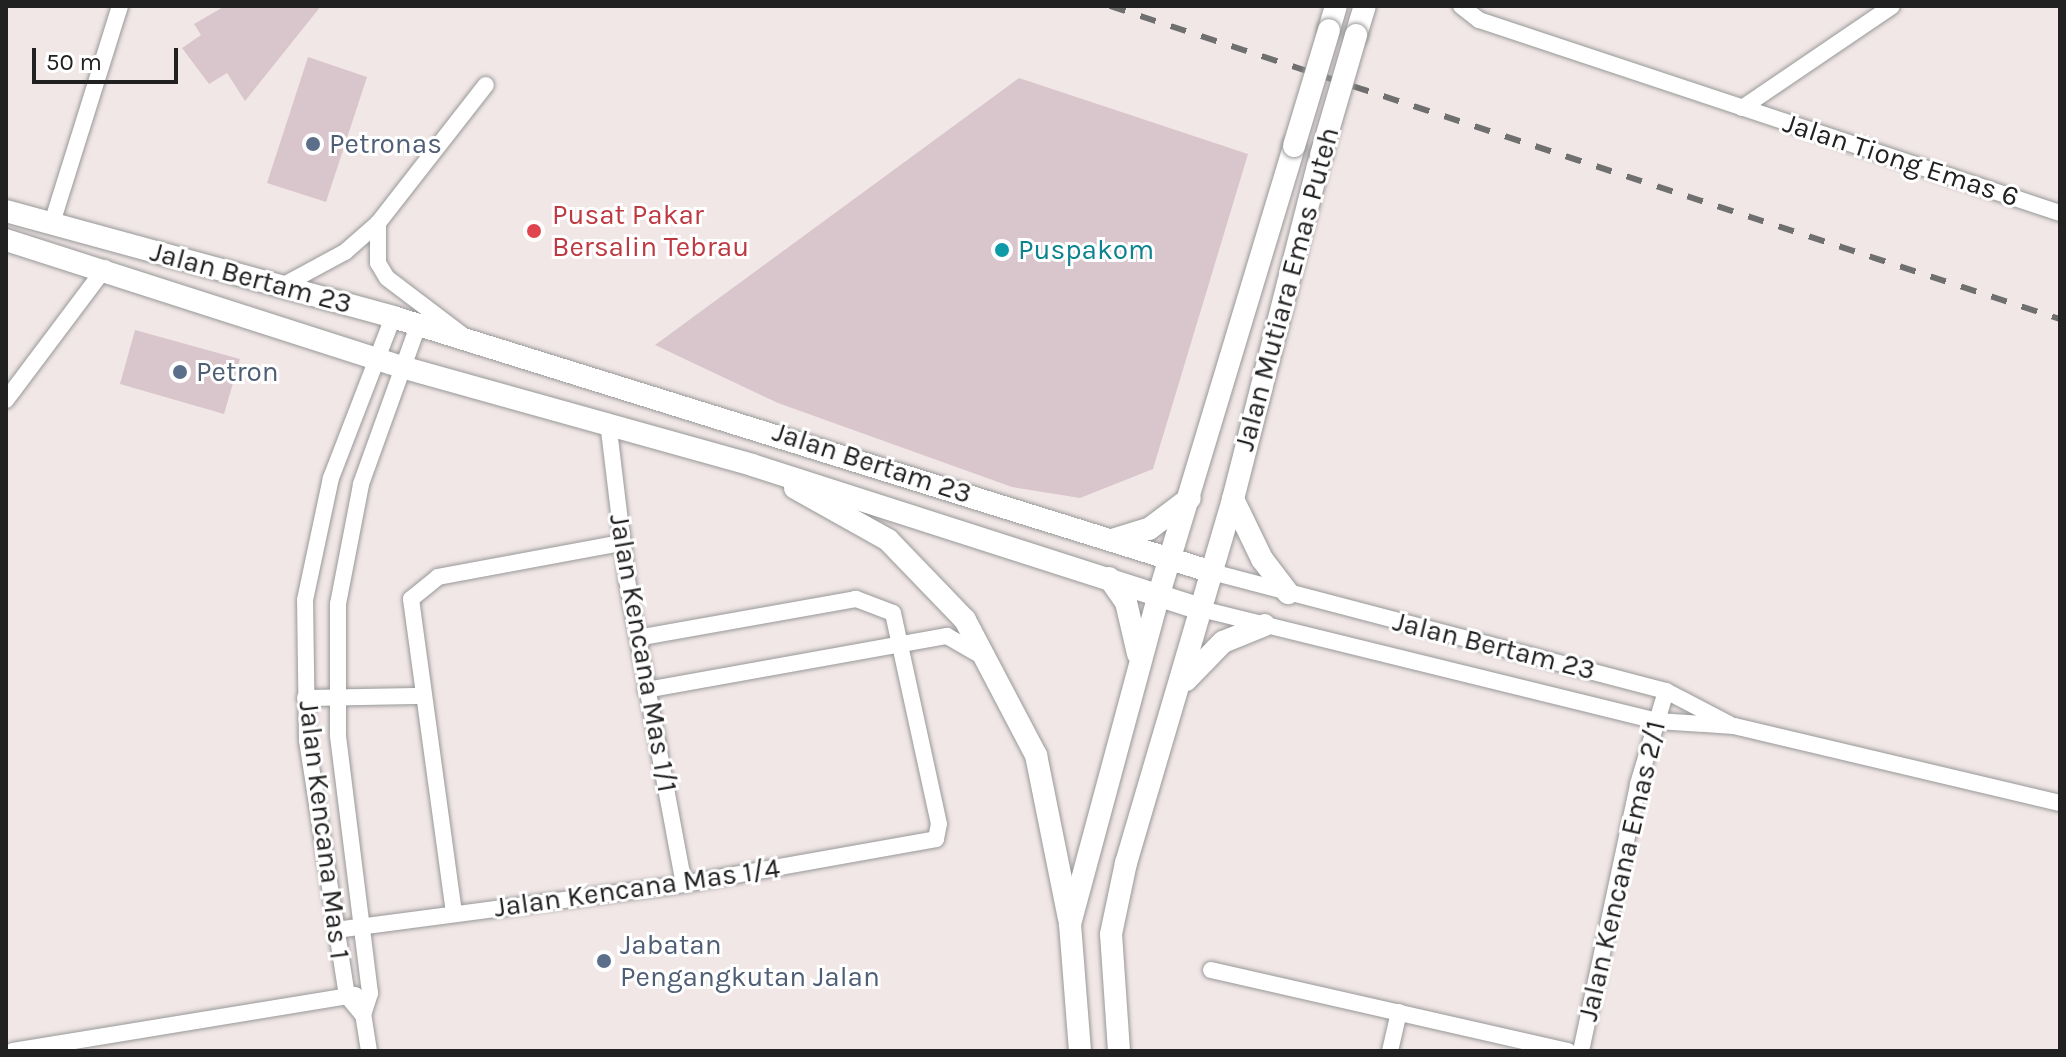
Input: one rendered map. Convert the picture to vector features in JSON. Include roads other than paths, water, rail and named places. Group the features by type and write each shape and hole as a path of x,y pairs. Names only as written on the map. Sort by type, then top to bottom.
{"street":[{"path":"52,223 120,6"},
{"name":"Jalan Mutiara Emas Puteh","path":"1159,594 1336,6"},
{"name":"Jalan Mutiara Emas Puteh","path":"1201,609 1233,499 1321,155 1365,6"},
{"name":"Jalan Tiong Emas 6","path":"1461,6 1479,20 2060,213"},
{"path":"1742,108 1892,6"},
{"path":"282,286 345,252 378,223 486,85"},
{"name":"Jalan Bertam 23","path":"6,211 467,339 1212,572 1666,691 1734,726"},
{"path":"378,223 378,263 387,278 467,339"},
{"name":"Jalan Bertam 23","path":"6,240 105,268 402,367 608,422 752,465 1201,609 1657,721 1734,726 2060,803"},
{"path":"6,400 105,268"},
{"name":"Jalan Kencana Mas 1","path":"363,1015 347,996 336,930 305,698 305,600 321,514 393,317"},
{"name":"Jalan Kencana Mas 1","path":"369,1051 363,1015 370,993 336,701 338,604 349,535 418,326"},
{"name":"Jalan Kencana Mas 1/1","path":"608,422 622,543 646,690 684,884"},
{"path":"752,465 888,540 924,571 965,620 997,676 1039,766 1070,924 1080,1051"},
{"path":"1112,540 1149,529 1190,498"},
{"path":"1233,499 1262,559 1288,593"},
{"path":"454,913 420,696 411,599 422,585 622,543"},
{"path":"1109,578 1139,637 1136,679"},
{"path":"1070,924 1159,594"},
{"path":"638,638 856,599 893,613 905,643"},
{"path":"1119,1051 1111,934 1201,609"},
{"path":"1177,692 1223,642 1265,625"},
{"path":"646,690 905,643 957,637 997,676"},
{"name":"Jalan Kencana Mas 1/4","path":"336,930 684,884 936,839 939,824 905,643"},
{"name":"Jalan Kencana Emas 2/1","path":"1581,1051 1666,691"},
{"path":"305,698 336,701 420,696"},
{"path":"1211,970 1568,1051"},
{"path":"13,1051 370,993"},
{"path":"1390,1051 1399,1012"}],"railway":[{"path":"1110,6 2060,319"}],"place":[{"name":"Petronas","path":"313,144"},
{"name":"Pusat Pakar Bersalin Tebrau","path":"534,231"},
{"name":"Puspakom","path":"1002,250"},
{"name":"Petron","path":"180,372"},
{"name":"Jabatan Pengangkutan Jalan","path":"604,961"}]}
